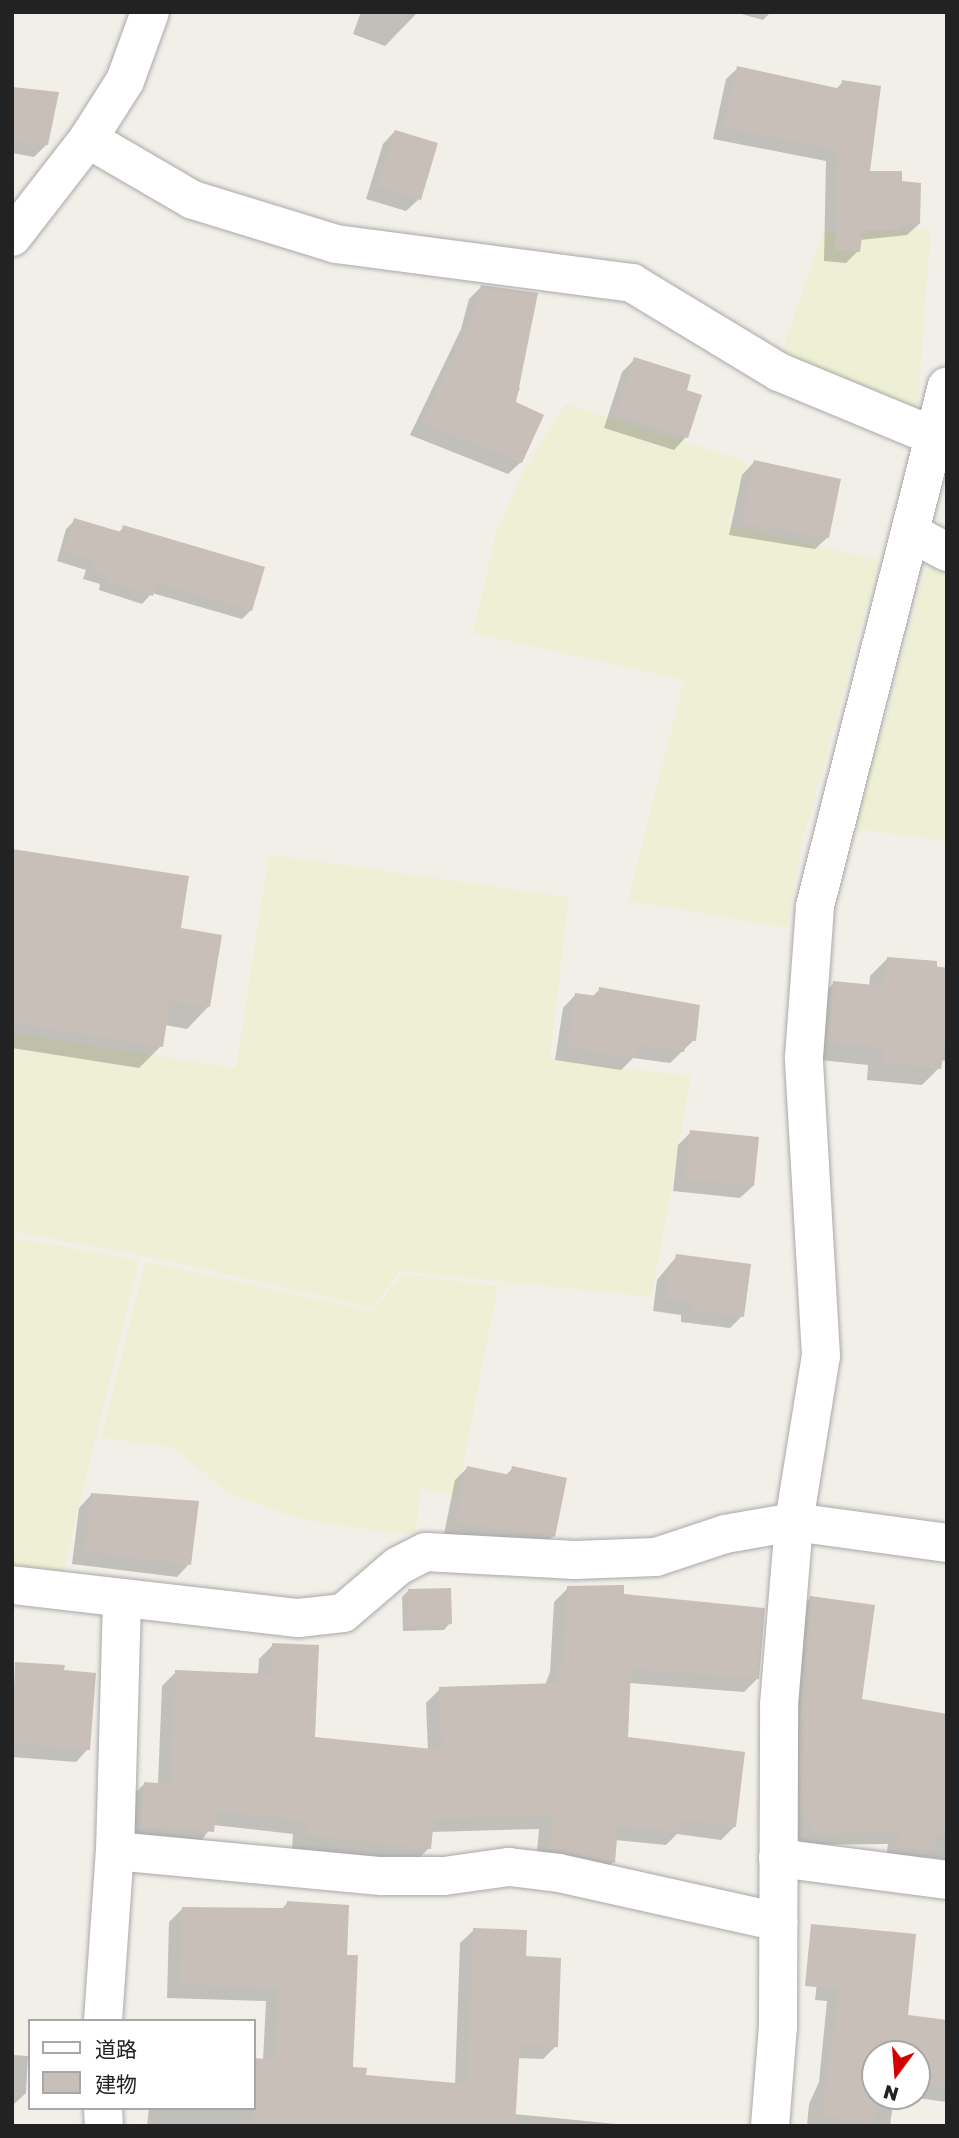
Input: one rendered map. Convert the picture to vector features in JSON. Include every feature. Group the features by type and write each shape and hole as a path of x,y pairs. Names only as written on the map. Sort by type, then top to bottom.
{"street":[{"path":"12,237 88,139 125,81 150,12"},
{"path":"88,139 193,200 336,244 632,283 779,372 936,437"},
{"path":"770,2126 778,2027 779,1705 794,1522 821,1356 804,1057 815,906 947,386"},
{"path":"911,533 947,552"},
{"path":"12,1585 298,1618 343,1613 398,1566 426,1552 575,1560 656,1557 725,1534 794,1522 947,1543"},
{"path":"103,2019 114,1851 122,1598"},
{"path":"114,1851 381,1877 444,1876 509,1867 558,1873 779,1922"},
{"path":"778,1858 947,1880"}],"green space":[{"path":"931,229 917,411 780,357 823,232"},
{"path":"566,404 748,462 728,525 879,560 801,848 787,928 628,901 684,680 473,633 497,530 524,470"},
{"path":"940,564 947,568 947,841 855,829 925,571"},
{"path":"269,854 569,897 550,1059 691,1076 652,1297 400,1271 372,1308 170,1261 12,1231 12,1033 236,1068"},
{"path":"12,1238 139,1260 63,1573 12,1566"},
{"path":"145,1262 373,1311 402,1274 498,1286 457,1495 420,1489 416,1535 356,1528 296,1518 228,1493 182,1454 168,1447 101,1438"}],"building":[{"path":"737,66 841,89 842,80 881,86 870,171 902,171 902,181 921,183 920,224 900,224 900,229 863,229 860,252 835,250 837,150 723,128"},
{"path":"12,87 59,92 48,145 12,141"},
{"path":"395,130 438,143 421,200 377,186"},
{"path":"481,285 538,293 516,402 544,415 522,463 421,423 473,315"},
{"path":"634,357 691,375 687,390 702,395 688,438 616,415"},
{"path":"754,460 841,479 829,538 741,523"},
{"path":"74,518 121,532 123,525 265,567 252,611 156,583 153,596 106,581 108,575 91,570 94,561 64,552"},
{"path":"12,849 189,876 181,928 222,935 210,1007 170,1001 163,1047 12,1023"},
{"path":"887,957 937,961 937,967 947,968 947,1034 941,1069 883,1063 885,1048 827,1042 833,981 884,986"},
{"path":"599,987 700,1005 696,1041 687,1040 684,1052 637,1045 636,1058 567,1048 575,993 598,996"},
{"path":"690,1130 759,1137 754,1186 685,1179"},
{"path":"676,1254 751,1264 744,1317 692,1310 693,1303 665,1299 669,1265 674,1266"},
{"path":"467,1466 510,1475 512,1466 567,1478 555,1537 455,1522"},
{"path":"91,1493 199,1501 191,1565 84,1552"},
{"path":"624,1585 624,1594 765,1608 759,1679 631,1669 628,1737 745,1752 736,1827 683,1820 681,1832 618,1826 615,1863 549,1850 552,1816 434,1819 431,1849 305,1835 306,1821 216,1811 214,1832 141,1826 144,1782 171,1784 175,1670 271,1674 272,1643 319,1645 315,1737 442,1750 439,1687 557,1683 558,1662 563,1662 567,1586"},
{"path":"451,1588 452,1624 408,1626 408,1589"},
{"path":"810,1596 875,1605 862,1699 947,1714 947,1835 937,1834 934,1852 897,1846 899,1832 815,1834 801,1814 801,1706"},
{"path":"15,1662 65,1665 64,1670 96,1673 90,1750 12,1744"},
{"path":"287,1901 349,1905 347,1955 358,1955 353,2067 367,2068 366,2075 467,2084 473,1928 527,1930 526,1956 561,1958 558,2047 520,2045 515,2126 254,2126 256,2058 275,2060 278,1988 180,1985 182,1907 286,1908"},
{"path":"811,1924 916,1934 908,2015 947,2020 947,2088 931,2086 931,2040 861,2040 861,2110 876,2110 874,2122 821,2117 839,1989 805,1986"}]}
